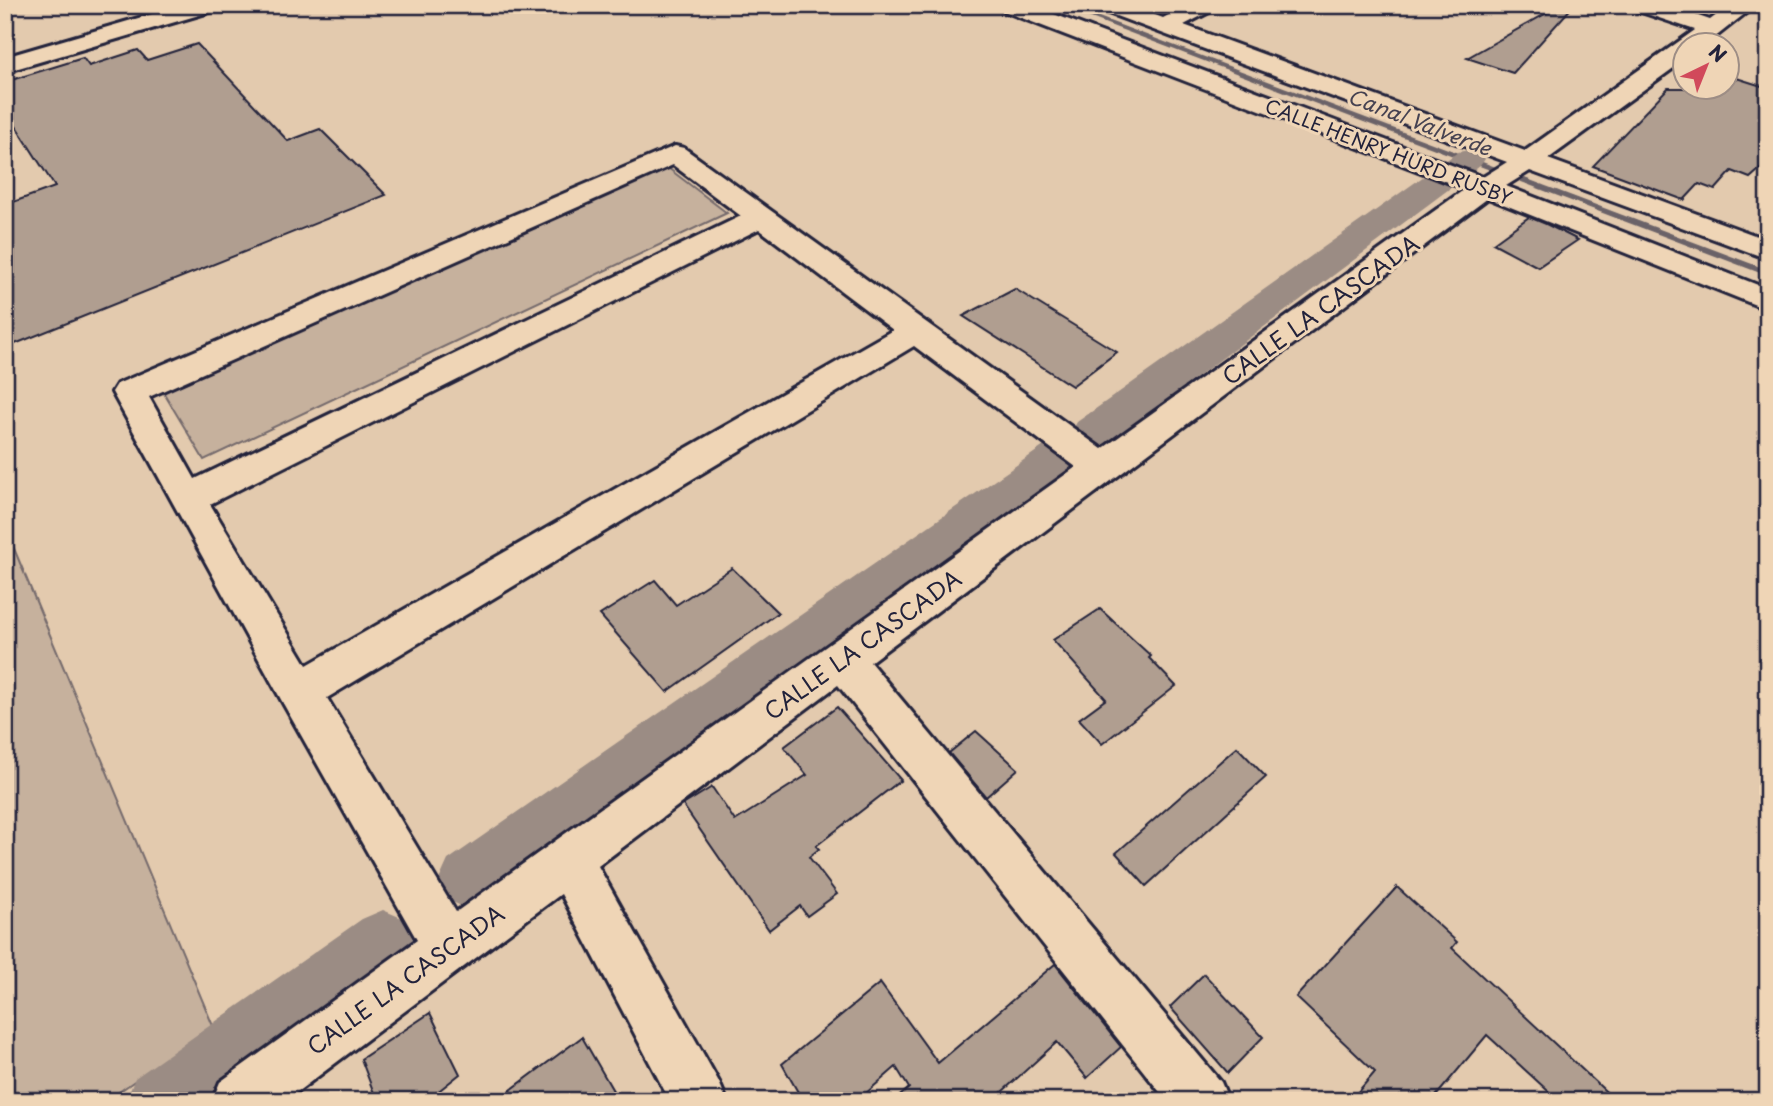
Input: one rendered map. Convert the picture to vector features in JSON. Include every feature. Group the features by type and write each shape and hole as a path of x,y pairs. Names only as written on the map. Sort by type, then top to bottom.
{"street":[{"path":"5,65 208,5"},
{"name":"CALLE HENRY HURD RUSBY","path":"1009,5 1507,174 1768,250"},
{"name":"CALLE HENRY HURD RUSBY","path":"1108,5 1165,26 1507,174 1768,300"},
{"path":"1165,26 1205,5"},
{"path":"1643,5 1712,28"},
{"name":"CALLE LA CASCADA","path":"1707,32 1745,5"},
{"name":"CALLE LA CASCADA","path":"239,1101 1102,468 1672,58"},
{"path":"449,947 299,692 129,392 675,154 1102,468"},
{"path":"188,499 761,217"},
{"path":"299,692 915,331"},
{"path":"842,659 1202,1101"},
{"path":"568,859 700,1101"}],"shaded area":[{"path":"668,168 727,213 204,460 162,390"},
{"path":"5,527 213,1026 106,1101 5,1101"}],"building":[{"path":"1561,5 1574,5 1513,73 1467,58"},
{"path":"197,44 288,141 320,129 386,195 5,348 5,205 55,187 5,109 5,82 83,58 89,66 138,50 147,60"},
{"path":"1742,80 1768,88 1768,162 1750,178 1732,171 1715,190 1699,184 1684,200 1593,166 1668,88 1672,88 1672,102 1742,102"},
{"path":"1529,217 1578,240 1538,267 1493,243"},
{"path":"1015,289 1117,352 1072,386 963,316"},
{"path":"732,568 778,613 667,692 600,615 655,580 676,605"},
{"path":"1100,609 1151,656 1149,658 1176,686 1102,744 1079,719 1106,699 1053,640"},
{"path":"837,707 901,780 816,846 819,849 809,857 837,894 807,916 800,906 769,930 683,805 712,787 735,821 807,775 784,747"},
{"path":"976,731 1018,769 986,797 949,753"},
{"path":"1237,747 1266,777 1146,886 1116,853"},
{"path":"1397,887 1457,942 1452,948 1616,1101 1559,1101 1487,1035 1432,1101 1350,1101 1375,1072 1296,997"},
{"path":"1055,964 1121,1047 1087,1078 1057,1042 992,1101 894,1101 909,1088 896,1067 857,1101 803,1101 782,1064 880,983 938,1063"},
{"path":"1204,974 1263,1037 1228,1073 1170,1007"},
{"path":"430,1013 460,1074 426,1101 377,1101 361,1059"},
{"path":"582,1037 619,1101 496,1101"}],"waterway":[{"name":"Canal Valverde","path":"1060,5 1768,273"},
{"path":"1092,433 1469,159"},
{"path":"468,880 1059,457"},
{"path":"158,1101 383,940"}]}
